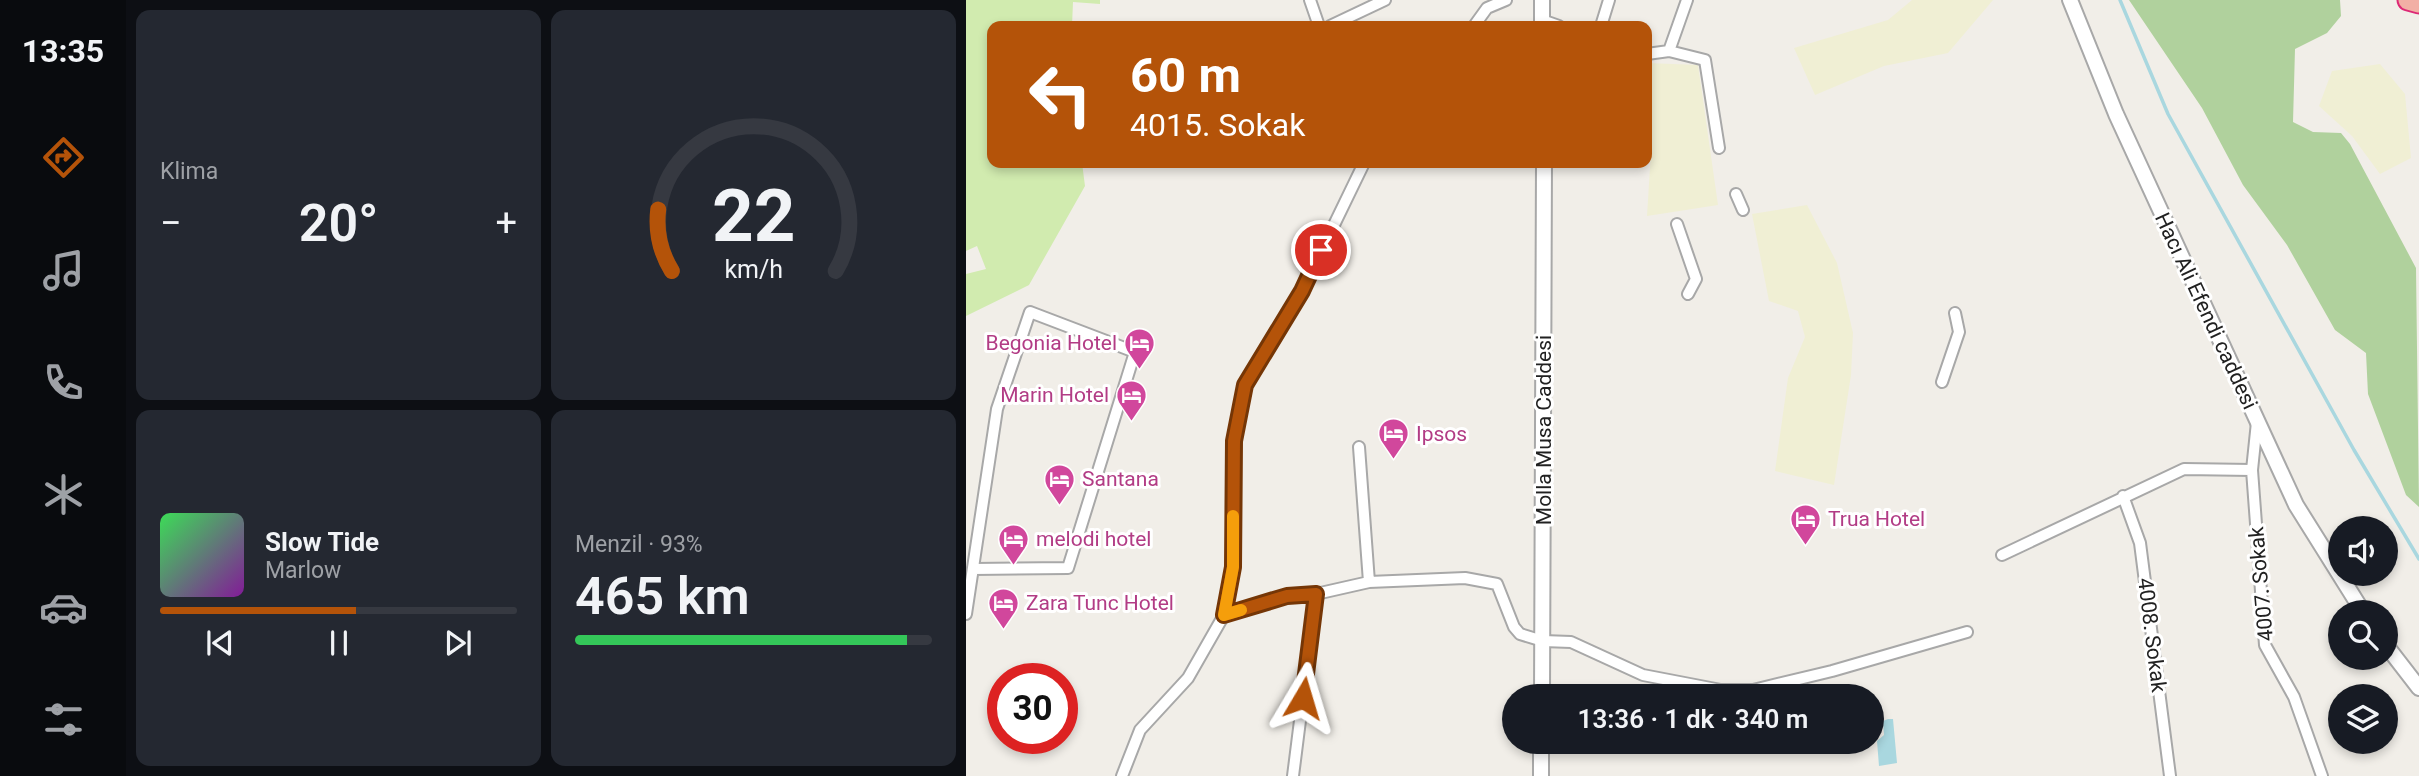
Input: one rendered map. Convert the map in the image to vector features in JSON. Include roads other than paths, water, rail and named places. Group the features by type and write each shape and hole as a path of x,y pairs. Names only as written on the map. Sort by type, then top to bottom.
{"highway":[{"path":"2408,0 2419,3"}],"street":[{"path":"1310,0 1316,21"},
{"path":"1341,21 1385,0"},
{"path":"1478,21 1487,8 1506,0"},
{"path":"1542,0 1542,21"},
{"path":"1603,21 1609,0"},
{"path":"1670,51 1687,0"},
{"name":"Hacı Ali Efendi caddesi","path":"2070,0 2116,114 2296,505 2355,600"},
{"path":"1652,53 1670,51 1706,60 1719,148"},
{"path":"1122,776 1140,730 1188,678 1224,615 1233,567 1234,441 1245,385 1302,291 1362,168"},
{"name":"Molla Musa Caddesi","path":"1542,684 1544,168"},
{"path":"1736,194 1743,210"},
{"path":"1676,224 1696,279 1688,294"},
{"path":"966,614 997,409 1030,312 1135,352 1068,568 973,569"},
{"path":"1942,382 1959,332 1955,313"},
{"name":"4007. Sokak","path":"2257,422 2252,470 2264,645 2294,697 2322,776"},
{"path":"1359,447 1369,582"},
{"path":"2002,555 2184,469 2252,470"},
{"name":"4008. Sokak","path":"2123,496 2140,543 2170,776"},
{"path":"1224,615 1287,596 1316,594 1369,582 1465,578 1497,584 1514,627 1520,634 1543,641 1571,642 1643,675 1721,690 1752,690 1832,671 1967,632"},
{"path":"1293,776 1316,594"},
{"path":"2398,661 2419,688"},
{"path":"1541,754 1541,776"}],"water":[{"path":"1893,719 1897,763 1879,766 1878,754 1884,754 1884,721"}],"waterway":[{"path":"2120,0 2168,114 2354,450 2419,559"}],"place":[{"name":"Begonia Hotel","path":"1140,370"},
{"name":"Marin Hotel","path":"1132,422"},
{"name":"Ipsos","path":"1393,461"},
{"name":"Santana","path":"1059,506"},
{"name":"Trua Hotel","path":"1805,546"},
{"name":"melodi hotel","path":"1013,566"},
{"name":"Zara Tunc Hotel","path":"1003,630"}]}
